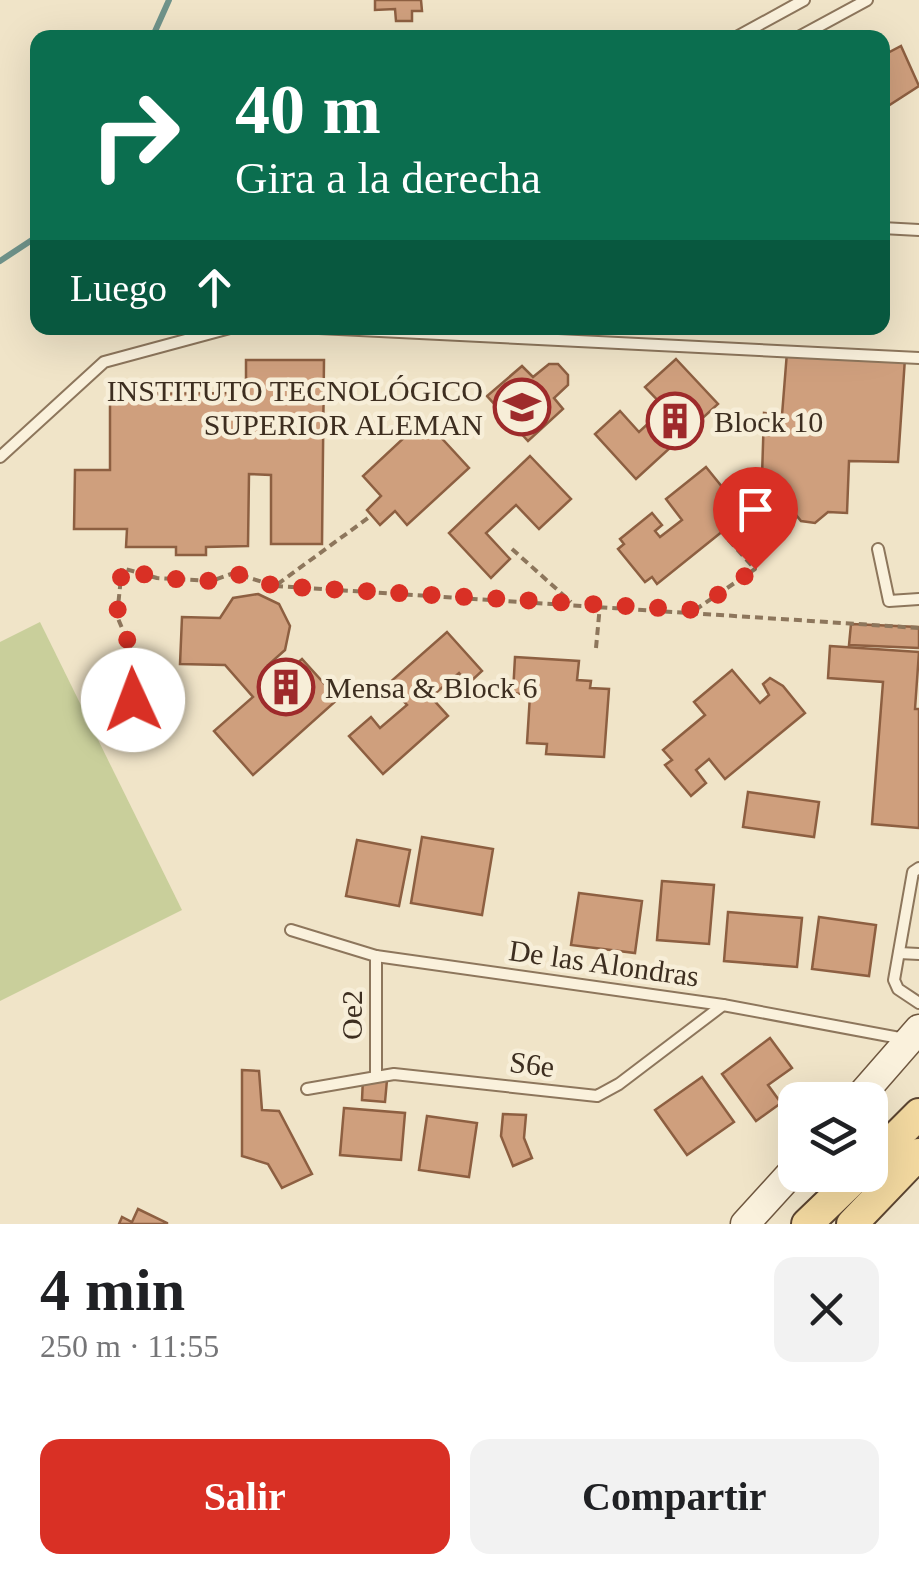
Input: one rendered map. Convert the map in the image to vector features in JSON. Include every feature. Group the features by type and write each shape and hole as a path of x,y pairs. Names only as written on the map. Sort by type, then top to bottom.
{"main road":[{"path":"888,1144 919,1114"},
{"path":"852,1224 919,1154"},
{"path":"807,1224 840,1192"}],"street":[{"path":"873,1082 915,1035"},
{"path":"745,1224 778,1188"}],"lane":[{"path":"750,30 804,0"},
{"path":"811,30 867,0"},
{"path":"890,228 919,230"},
{"path":"0,458 104,362 204,335"},
{"path":"460,335 919,358"},
{"path":"878,549 890,600 919,599"},
{"path":"919,868 912,872 913,901 894,980 898,989 919,1003"},
{"name":"De las Alondras","path":"291,930 376,956 915,1035"},
{"path":"899,953 919,954"},
{"name":"Oe2","path":"376,956 376,1075"},
{"name":"S6e","path":"306,1089 376,1075 411,1074 597,1096 619,1084 723,1005"}],"path":[{"path":"275,586 368,518"},
{"path":"696,610 755,569 726,537"},
{"path":"512,549 571,602"},
{"path":"133,700 142,674 117,616 122,568 157,578 211,581 234,573 275,586 696,610 919,628"},
{"path":"596,648 600,606"}],"green space":[{"path":"40,622 182,910 0,1001 0,642"}],"building":[{"path":"375,0 421,0 422,11 412,11 412,21 396,21 395,9 375,10"},
{"path":"901,46 919,86 890,105 890,52"},
{"path":"787,352 905,358 898,462 849,461 847,513 828,512 815,523 801,521 792,510 761,508 764,413 782,415"},
{"name":"Block 10","path":"676,359 718,404 636,479 595,434 620,411 639,432 665,408 645,387"},
{"path":"246,360 324,360 322,544 271,544 271,475 249,474 248,546 206,547 206,555 176,555 176,547 126,547 127,529 74,529 75,470 110,470 110,394 246,393"},
{"path":"549,364 558,364 568,375 568,385 554,398 563,409 528,441 487,396 522,366 533,377"},
{"path":"424,419 469,468 407,525 395,511 380,525 367,510 381,496 363,476"},
{"path":"530,456 571,499 539,529 516,505 486,533 510,559 491,578 449,533"},
{"path":"706,467 744,514 657,584 652,577 645,582 618,549 624,544 620,539 652,513 662,525 655,531 660,537 682,520 666,499"},
{"name":"Mensa & Block 6","path":"258,594 279,604 290,626 285,650 268,665 280,678 302,659 338,699 253,775 214,731 253,697 225,665 180,664 182,617 220,618 233,598"},
{"path":"851,624 919,627 919,648 849,645"},
{"path":"447,632 482,671 468,684 459,673 431,697 448,716 383,774 349,736 371,717 380,728 407,705 388,684"},
{"path":"830,646 919,652 915,709 919,709 919,828 872,824 883,682 828,678"},
{"path":"515,657 579,661 577,680 591,681 590,688 609,689 604,757 546,754 547,744 527,743 530,695 513,693"},
{"path":"732,670 760,703 769,695 763,684 770,678 783,686 805,713 725,779 709,759 696,770 706,783 691,796 665,765 672,760 663,750 705,715 694,702"},
{"path":"748,792 819,802 814,837 743,827"},
{"path":"422,837 493,849 482,915 411,903"},
{"path":"357,840 410,850 399,906 346,896"},
{"path":"662,881 714,885 709,944 657,940"},
{"path":"579,893 642,901 635,953 571,945"},
{"path":"728,912 802,918 797,967 724,961"},
{"path":"819,917 876,925 869,976 812,969"},
{"path":"770,1038 792,1068 768,1085 778,1105 756,1121 722,1074"},
{"path":"242,1070 259,1071 262,1110 279,1111 312,1174 282,1188 268,1164 242,1156"},
{"path":"702,1077 734,1122 687,1155 655,1110"},
{"path":"363,1078 387,1080 385,1102 362,1100"},
{"path":"344,1108 405,1113 401,1160 340,1155"},
{"path":"503,1114 526,1115 524,1138 532,1158 513,1166 501,1136"},
{"path":"427,1116 477,1123 469,1177 419,1170"},
{"path":"138,1209 167,1224 119,1224 122,1217 132,1222"}],"waterway":[{"path":"156,30 169,0"},
{"path":"0,261 30,241"}],"place":[{"name":"INSTITUTO TECNOLÓGICO SUPERIOR ALEMAN","path":"522,407"},
{"name":"Block 10","path":"675,421"},
{"name":"Mensa & Block 6","path":"286,687"}],"route":[{"path":"133,700 142,674 117,616 122,568 157,578 211,581 234,573 275,586 696,610 755,569"}]}
